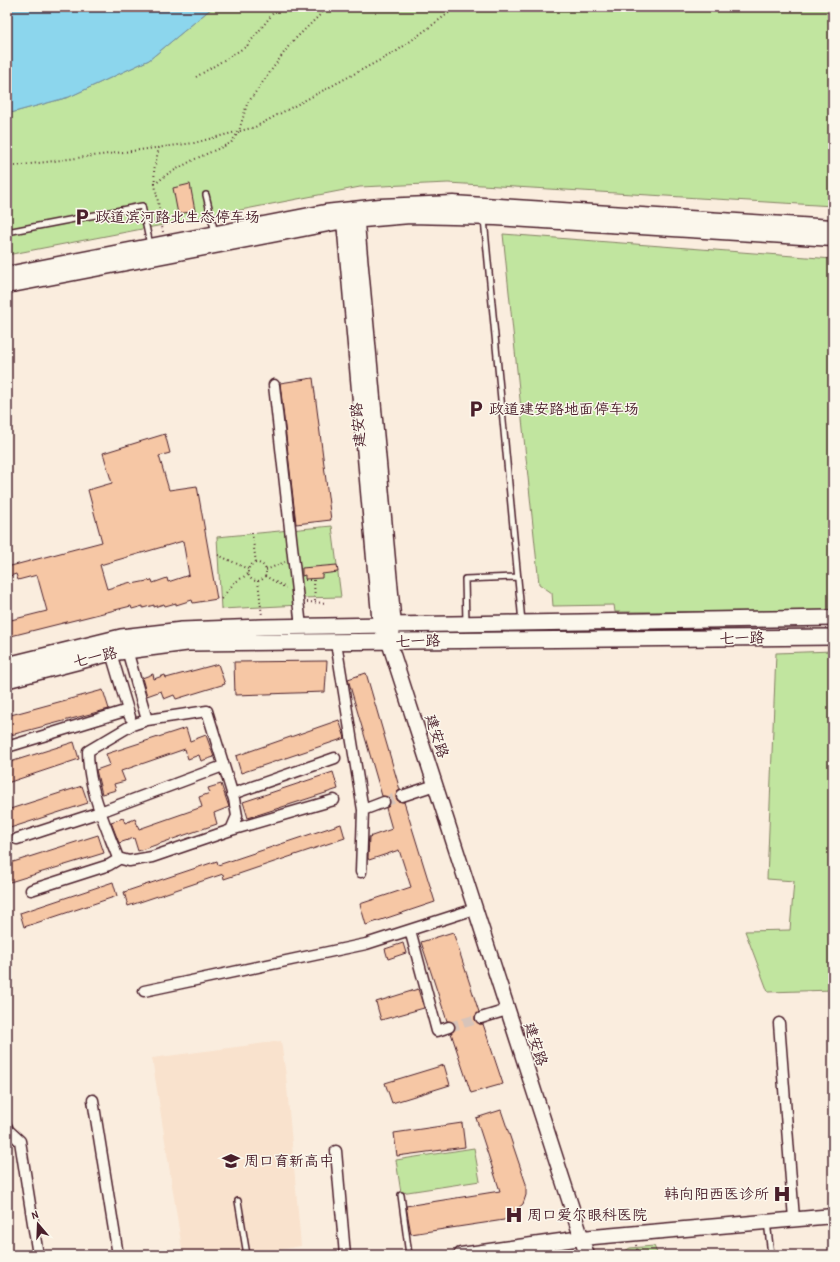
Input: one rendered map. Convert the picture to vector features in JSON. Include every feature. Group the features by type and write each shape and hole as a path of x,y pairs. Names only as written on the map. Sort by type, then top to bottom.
{"main road":[{"path":"7,286 350,215 453,203 833,227"},
{"path":"7,274 325,212 350,215 484,218 833,239"},
{"name":"建安路","path":"350,215 389,642 587,1255"},
{"name":"七一路","path":"7,665 121,637 182,630 466,623 833,618"},
{"name":"七一路","path":"7,680 111,653 187,643 833,637"},
{"path":"461,1255 517,1251 582,1238 833,1216"}],"street":[{"path":"274,385 301,627"},
{"path":"336,644 363,810 361,872"},
{"path":"127,650 147,720"},
{"path":"111,653 132,725"},
{"path":"7,747 128,710"},
{"path":"119,859 100,812 88,765 88,751 132,725 147,720 206,711 232,794 237,816 231,830"},
{"path":"232,794 335,758"},
{"path":"17,838 100,812 223,766"},
{"path":"402,796 435,785"},
{"path":"31,890 109,865 119,859 129,861 152,857 231,830 334,800"},
{"path":"363,810 384,802"},
{"path":"144,991 366,944 474,909"},
{"path":"410,930 437,1031 449,1027"},
{"path":"481,1018 507,1010"},
{"path":"779,1023 794,1219"},
{"path":"93,1100 118,1255"},
{"path":"7,1127 8,1130 20,1141 38,1255"},
{"path":"336,1151 345,1255"}],"lane":[{"path":"206,195 215,234"},
{"path":"7,232 142,206 150,246"},
{"path":"484,218 522,623"},
{"path":"466,623 465,579 518,577"},
{"path":"401,1195 409,1255"},
{"path":"238,1201 247,1255"},
{"path":"767,1221 771,1254"}],"path":[{"path":"196,77 247,46 278,7"},
{"path":"320,7 324,11"},
{"path":"155,184 166,175 195,159 231,143 239,131 247,104 292,43 328,7"},
{"path":"7,166 194,143 255,127 397,51 457,7"},
{"path":"159,147 154,170 165,244"},
{"path":"252,534 256,563"},
{"path":"218,555 248,569"},
{"path":"266,570 281,565 293,555"},
{"path":"256,563 260,564 266,570 265,576 258,581 253,581 248,574 248,569 251,565 256,563"},
{"path":"221,599 234,583 248,574"},
{"path":"265,576 285,586 298,602 327,603"},
{"path":"314,580 316,602"},
{"path":"258,581 263,627"}],"shaded area":[{"name":"周口育新高中","path":"281,1041 286,1076 301,1246 248,1255 183,1255 152,1058"}],"green space":[{"path":"213,7 833,7 833,206 448,183 360,187 7,255 7,114 69,97 149,60"},
{"path":"503,234 833,259 833,611 615,612 614,605 553,606 552,593 539,584"},
{"path":"332,526 341,597 301,598 301,605 221,609 217,537"},
{"path":"833,651 833,990 768,992 745,931 790,930 794,881 767,879 776,653"},
{"path":"474,1148 480,1181 401,1193 396,1160"},
{"path":"654,1246 658,1255 618,1255 630,1248"}],"water":[{"path":"7,7 213,7 149,60 69,97 7,114"}],"building":[{"path":"190,184 195,211 178,214 173,188"},
{"path":"313,378 331,520 296,524 280,383"},
{"path":"165,434 170,453 159,456 169,490 197,486 217,599 193,603 192,600 176,605 176,603 165,606 164,604 154,607 154,605 132,609 131,606 7,637 7,621 47,611 37,575 18,580 16,574 7,577 7,567 102,542 88,490 112,483 103,453","holes":["183,541 189,575 168,582 167,578 153,583 152,580 132,584 131,582 107,589 100,565"]},
{"path":"337,565 338,572 322,574 322,578 305,579 305,575 302,576 302,568"},
{"path":"327,661 325,692 235,695 234,662"},
{"path":"218,664 225,684 176,699 174,695 164,699 161,691 147,696 142,678 153,674 154,679 165,675 166,678"},
{"path":"366,673 400,790 397,792 396,798 398,801 404,802 435,902 366,925 360,904 411,887 399,850 369,860 368,858 369,837 392,829 386,808 389,806 390,800 388,797 382,796 348,679"},
{"path":"103,690 109,709 7,736 7,716"},
{"path":"339,720 345,738 241,773 236,756"},
{"path":"186,728 190,741 206,735 214,757 201,761 199,755 188,759 185,749 121,771 125,781 114,784 116,790 102,794 96,770 110,765 106,754"},
{"path":"74,742 79,759 7,783 7,763"},
{"path":"333,772 338,789 248,818 243,802"},
{"path":"221,784 229,807 214,813 217,824 138,851 134,838 119,843 111,822 123,818 125,823 135,819 139,829 202,807 199,797 210,793 208,788"},
{"path":"82,786 88,803 7,829 7,810"},
{"path":"341,824 345,838 224,879 223,874 128,906 124,892 217,861 218,865"},
{"path":"98,835 104,853 10,882 7,864"},
{"path":"113,882 117,896 24,927 20,913"},
{"path":"453,932 479,1012 475,1016 475,1020 479,1024 483,1024 503,1084 471,1093 451,1033 455,1029 455,1025 453,1022 447,1021 421,942"},
{"path":"403,943 406,953 388,959 385,949"},
{"path":"418,989 424,1008 381,1020 376,1002"},
{"path":"444,1065 450,1085 392,1103 385,1083"},
{"path":"501,1110 526,1184 526,1195 523,1204 504,1220 411,1234 406,1206 500,1191 476,1118"},
{"path":"462,1123 465,1147 397,1156 394,1133"}],"tunnel":[{"path":"384,802 402,796"},
{"path":"449,1027 481,1018"}],"place":[{"name":"政道滨河路北生态停车场","path":"82,217"},
{"name":"政道建安路地面停车场","path":"476,409"},
{"name":"周口育新高中","path":"231,1161"},
{"name":"韩向阳西医诊所","path":"782,1194"},
{"name":"周口爱尔眼科医院","path":"514,1215"}]}
